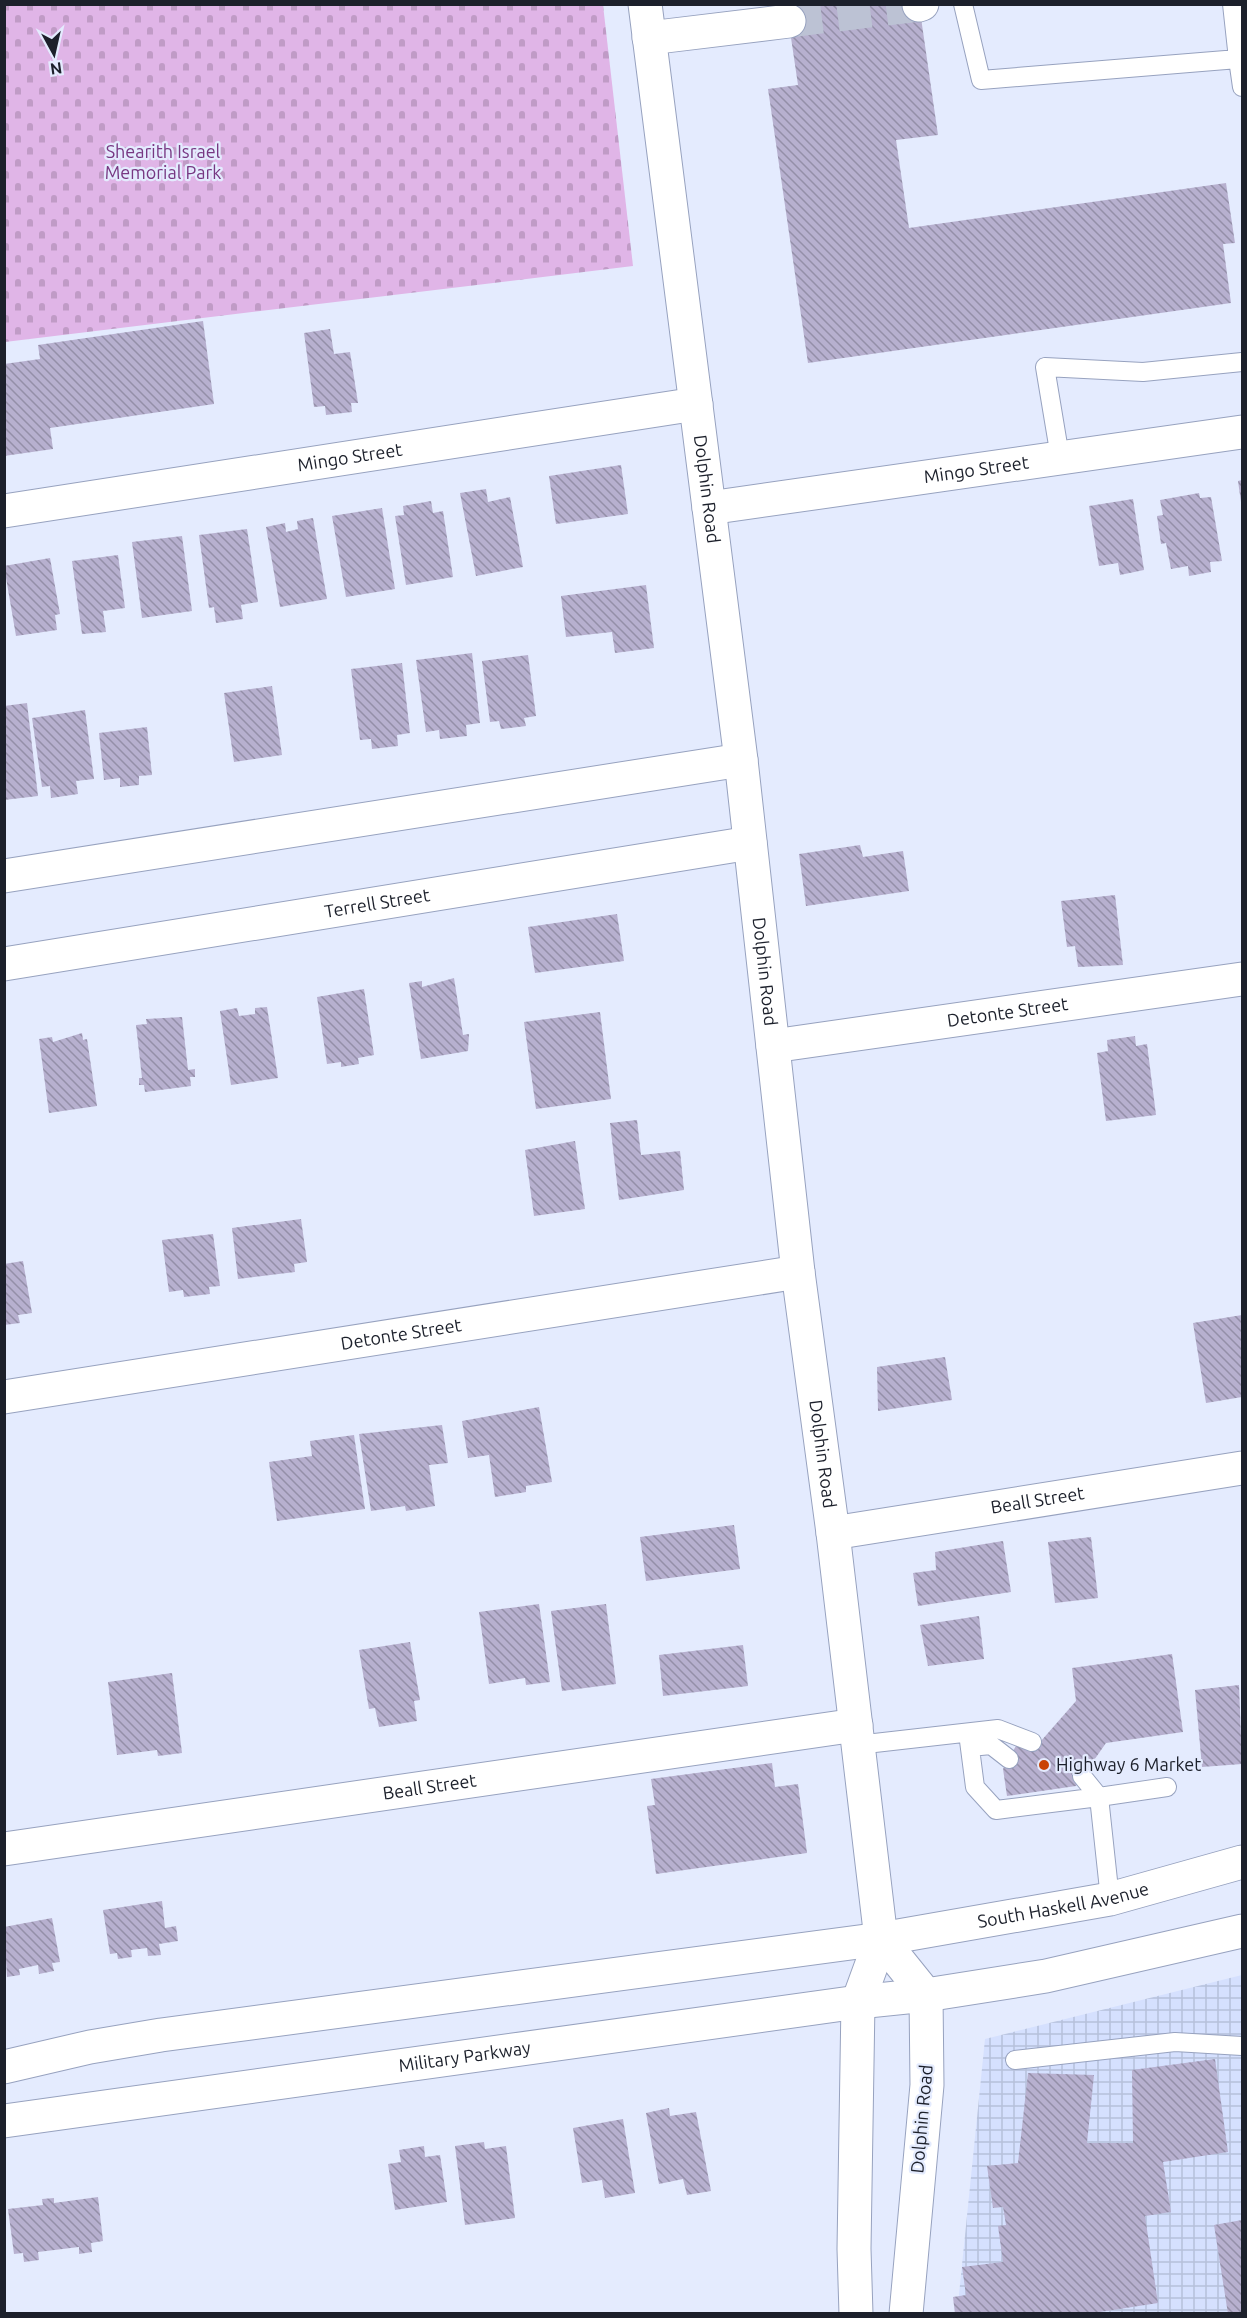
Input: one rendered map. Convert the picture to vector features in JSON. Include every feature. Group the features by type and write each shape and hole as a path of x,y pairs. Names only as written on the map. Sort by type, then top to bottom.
{"street":[{"name":"Dolphin Road","path":"645,4 741,760 798,1272 833,1533 881,1939 858,2002 854,2249 856,2313"},
{"path":"650,39 789,21"},
{"name":"Mingo Street","path":"4,511 696,404"},
{"name":"Mingo Street","path":"709,508 1242,432"},
{"path":"4,876 741,760"},
{"name":"Terrell Street","path":"4,964 750,843"},
{"name":"Detonte Street","path":"773,1046 1242,979"},
{"name":"Detonte Street","path":"4,1397 798,1272"},
{"name":"Beall Street","path":"833,1533 1242,1468"},
{"name":"Beall Street","path":"4,1849 856,1735"},
{"name":"South Haskell Avenue","path":"881,1939 1110,1899 1242,1862"},
{"path":"4,2067 90,2047 161,2035 881,1939 926,1995 1046,1976 1242,1931"},
{"name":"Dolphin Road","path":"906,2313 927,2085 926,1995"},
{"name":"Military Parkway","path":"4,2121 858,2002 926,1995"}],"lane":[{"path":"963,4 981,80 1238,59"},
{"path":"1232,4 1242,87"},
{"path":"1060,457 1045,367 1143,372 1242,362"},
{"path":"969,1740 998,1729 1032,1742"},
{"path":"856,1735 969,1740 991,1745 1009,1759"},
{"path":"969,1740 975,1787 996,1809 1167,1787"},
{"path":"1082,1776 1099,1797 1110,1899"},
{"path":"1049,1790 1064,1802"},
{"path":"1015,2060 1175,2042 1242,2046"}],"shaded area":[{"path":"1242,1975 1242,2313 957,2314 985,2039"}],"green space":[{"name":"Shearith Israel Memorial Park","path":"4,5 603,5 633,266 5,342"}],"building":[{"path":"786,4 919,4 938,135 896,140 909,228 1226,183 1235,243 1223,244 1231,303 808,363 768,89 798,85"},
{"path":"203,321 214,404 50,428 53,449 4,456 4,364 40,359 38,345"},
{"path":"330,329 334,354 350,352 358,403 351,403 352,412 326,415 325,406 314,407 304,333"},
{"path":"621,465 628,514 556,524 549,476"},
{"path":"1242,480 1242,502 1241,502 1238,481"},
{"path":"486,489 488,502 510,497 523,567 476,576 460,493"},
{"path":"1199,493 1200,498 1211,497 1222,561 1210,562 1211,572 1189,576 1188,566 1171,569 1166,543 1161,544 1157,516 1163,515 1160,500"},
{"path":"1133,499 1144,570 1120,575 1118,563 1099,566 1089,506"},
{"path":"431,501 433,513 443,511 453,577 406,585 395,516 404,515 403,506"},
{"path":"382,508 395,589 346,597 332,516"},
{"path":"313,518 327,599 280,607 266,527 285,523 286,532 298,529 297,521"},
{"path":"247,529 258,602 241,605 243,619 216,623 214,607 209,608 199,535"},
{"path":"182,536 192,611 142,618 132,542"},
{"path":"118,555 125,608 103,611 106,632 82,634 72,561"},
{"path":"50,558 60,614 55,615 57,630 16,636 4,566"},
{"path":"646,585 654,648 615,653 612,632 566,637 561,596"},
{"path":"472,653 480,723 466,725 467,736 440,739 439,730 426,732 416,660"},
{"path":"528,655 536,716 524,718 526,726 501,729 499,721 490,722 482,661"},
{"path":"402,663 410,733 397,735 398,746 372,749 371,739 360,740 351,669"},
{"path":"272,686 282,755 234,762 224,693"},
{"path":"27,703 38,796 4,800 4,706"},
{"path":"85,710 94,779 76,781 78,794 51,798 50,786 42,787 32,718"},
{"path":"147,727 152,775 139,776 139,785 120,787 120,778 104,780 99,733"},
{"path":"860,845 863,857 903,851 909,891 806,906 799,854"},
{"path":"1115,895 1123,965 1078,967 1075,946 1067,947 1061,901"},
{"path":"617,914 624,961 535,973 528,927"},
{"path":"454,978 463,1035 469,1034 468,1051 421,1059 409,983 422,981 422,987"},
{"path":"364,989 374,1055 358,1058 359,1064 341,1067 341,1062 327,1064 317,997"},
{"path":"267,1007 278,1078 231,1085 220,1011 237,1008 239,1016 255,1014 255,1008"},
{"path":"600,1012 611,1099 536,1109 524,1022"},
{"path":"182,1017 188,1070 195,1069 195,1077 190,1077 191,1086 145,1092 144,1085 139,1085 139,1078 142,1078 136,1025 147,1024 146,1019"},
{"path":"82,1033 83,1040 87,1039 97,1106 49,1113 39,1039 52,1037 53,1042"},
{"path":"1135,1036 1136,1046 1147,1044 1156,1115 1106,1121 1097,1053 1108,1051 1107,1040"},
{"path":"637,1120 641,1155 680,1151 684,1190 619,1200 610,1123"},
{"path":"575,1141 585,1209 534,1216 525,1150"},
{"path":"301,1219 307,1262 294,1264 295,1272 238,1279 232,1228"},
{"path":"213,1234 220,1286 209,1287 210,1294 184,1297 183,1290 169,1292 162,1240"},
{"path":"23,1261 32,1313 18,1315 20,1323 4,1325 4,1264"},
{"path":"1242,1315 1242,1397 1206,1403 1193,1323"},
{"path":"945,1357 952,1400 878,1411 877,1367"},
{"path":"539,1407 552,1482 526,1486 526,1492 495,1497 489,1455 468,1458 462,1421"},
{"path":"442,1425 448,1463 429,1465 435,1506 406,1511 405,1506 371,1511 359,1434"},
{"path":"354,1435 365,1509 277,1521 269,1462 312,1456 310,1441"},
{"path":"734,1525 740,1569 646,1581 640,1537"},
{"path":"1091,1537 1098,1598 1055,1603 1048,1542"},
{"path":"1003,1541 1011,1592 918,1606 913,1573 936,1570 935,1552"},
{"path":"539,1604 550,1682 526,1685 525,1678 489,1684 479,1612"},
{"path":"606,1604 616,1684 562,1691 551,1611"},
{"path":"979,1616 984,1659 928,1666 920,1625"},
{"path":"410,1642 420,1700 414,1701 417,1721 379,1727 375,1708 369,1709 359,1650"},
{"path":"743,1645 748,1686 663,1696 659,1655"},
{"path":"1172,1654 1183,1732 1106,1743 1076,1786 1007,1796 1003,1769 1017,1744 1041,1741 1076,1701 1072,1668"},
{"path":"172,1673 182,1753 158,1756 157,1750 117,1755 108,1682"},
{"path":"1239,1685 1242,1764 1202,1767 1195,1690"},
{"path":"772,1763 775,1787 798,1784 807,1853 656,1874 647,1806 655,1805 651,1779"},
{"path":"162,1901 165,1928 176,1926 178,1941 159,1944 161,1955 148,1956 147,1948 131,1950 132,1957 118,1959 117,1953 110,1954 103,1910"},
{"path":"52,1918 60,1962 52,1963 54,1971 39,1974 38,1965 19,1969 20,1975 7,1977 4,1927"},
{"path":"1215,2059 1228,2152 1163,2162 1171,2212 1145,2216 1158,2303 1087,2314 955,2314 953,2297 966,2295 962,2267 1003,2262 998,2226 1006,2225 1003,2207 993,2208 987,2166 1018,2163 1028,2073 1094,2075 1087,2143 1133,2143 1132,2070"},
{"path":"669,2108 670,2116 696,2112 711,2191 687,2195 683,2179 659,2184 646,2113"},
{"path":"623,2119 635,2193 605,2198 602,2180 582,2183 573,2128"},
{"path":"484,2142 485,2149 506,2146 515,2218 465,2225 455,2146"},
{"path":"424,2146 425,2157 440,2155 447,2202 395,2210 388,2164 401,2162 399,2150"},
{"path":"98,2197 103,2241 91,2243 92,2252 79,2254 79,2247 38,2252 39,2260 24,2262 23,2253 14,2254 8,2209 43,2205 42,2199 54,2198 54,2203"},
{"path":"1242,2220 1242,2314 1228,2314 1214,2225"}],"tunnel":[{"path":"789,21 919,5"}],"place":[{"name":"Highway 6 Market","path":"1044,1765"}]}
